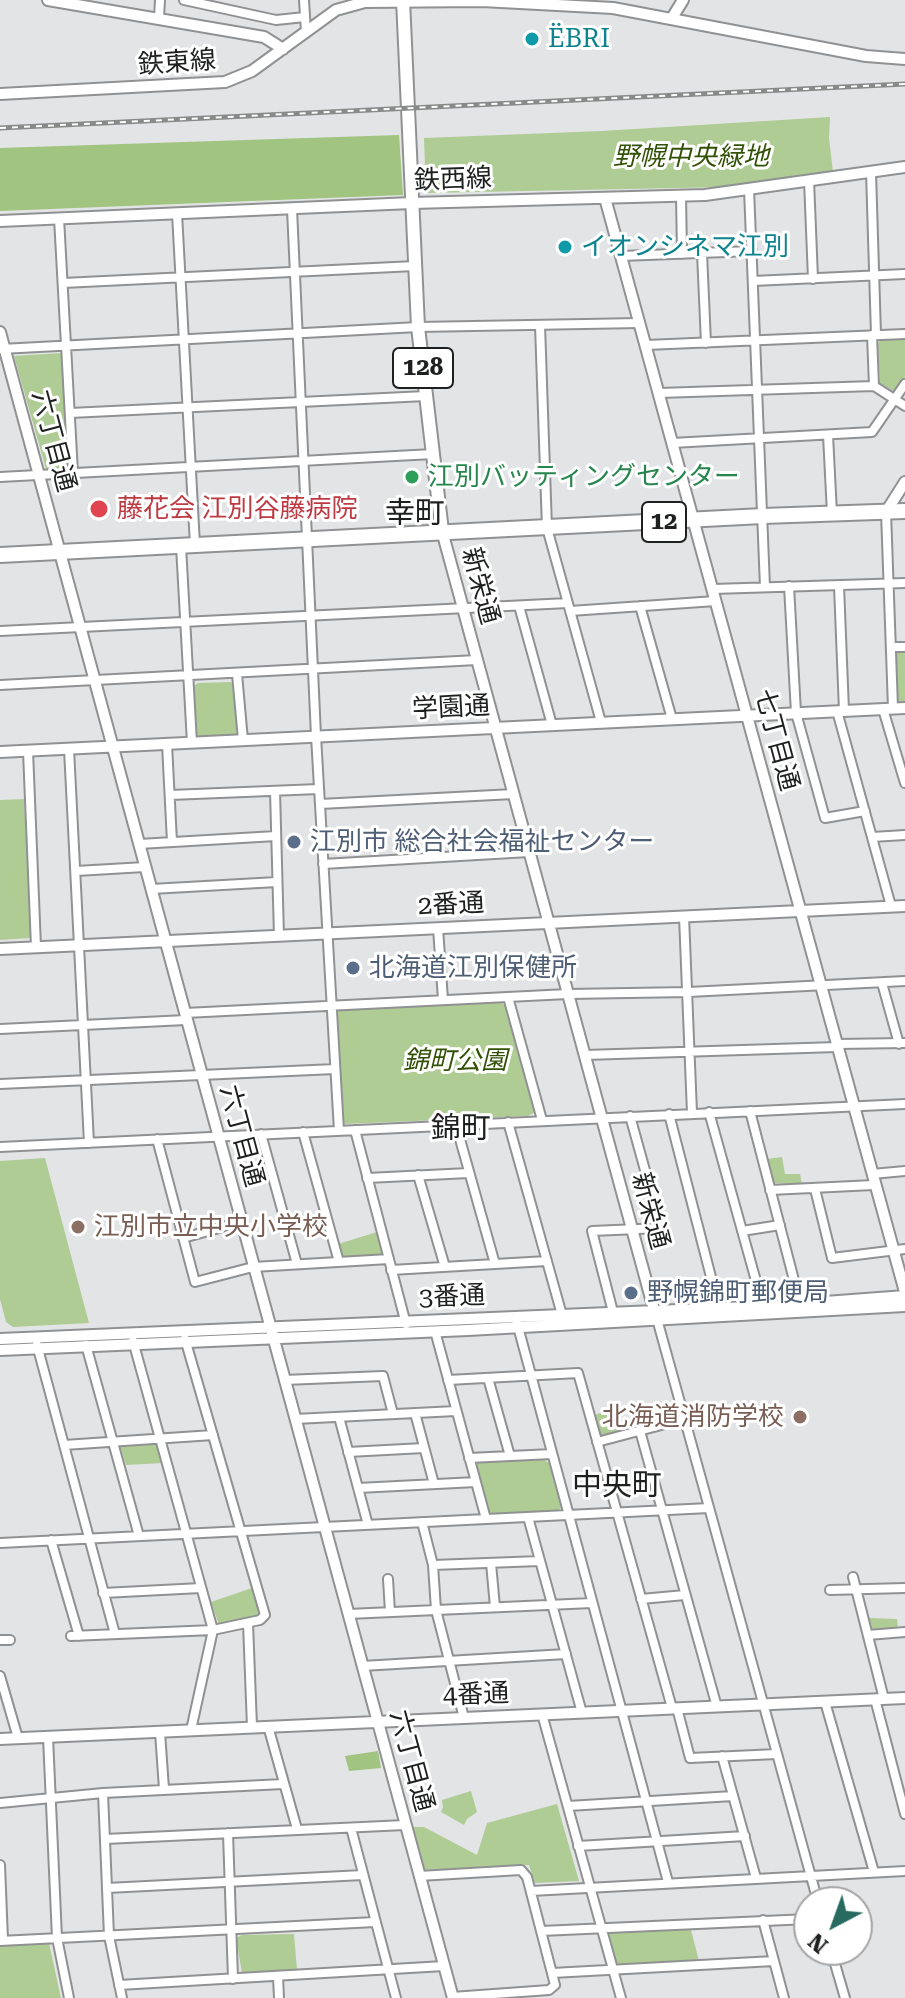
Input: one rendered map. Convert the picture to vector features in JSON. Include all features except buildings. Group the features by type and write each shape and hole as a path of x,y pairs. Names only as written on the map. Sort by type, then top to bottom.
{"highway":[{"name":"12","path":"0,555 442,531 905,511"}],"main road":[{"name":"128","path":"403,1 418,327 442,531"}],"street":[{"path":"48,0 264,37 283,49"},
{"path":"159,18 160,0"},
{"path":"184,0 276,20 305,17"},
{"path":"304,0 306,32"},
{"path":"672,18 683,0"},
{"name":"鉄東線","path":"0,94 215,84 252,71 345,6 365,2 551,2 613,8 866,56 905,59"},
{"name":"鉄西線","path":"0,221 681,195 749,189 905,167"},
{"path":"871,172 874,386"},
{"path":"809,180 813,279"},
{"path":"749,189 765,587"},
{"path":"681,195 682,254"},
{"name":"七丁目通","path":"605,198 905,1294"},
{"path":"292,209 316,736 339,1131"},
{"path":"177,213 191,467 186,622 192,743"},
{"path":"59,218 73,473"},
{"path":"621,256 752,251"},
{"path":"702,253 706,343"},
{"path":"63,283 415,266"},
{"path":"753,281 905,274"},
{"path":"2,348 418,327 640,323"},
{"path":"540,325 547,528 601,722"},
{"name":"六丁目通","path":"0,332 452,1997"},
{"path":"646,345 905,334"},
{"path":"672,443 872,432 905,384"},
{"path":"659,393 874,386 905,406"},
{"path":"70,413 426,396"},
{"path":"828,435 832,514"},
{"path":"0,477 433,454"},
{"path":"905,482 886,512 894,708 905,783"},
{"name":"新栄通","path":"442,531 813,1886"},
{"path":"713,589 905,583"},
{"path":"789,586 796,713 825,818 865,811"},
{"path":"839,586 840,711 872,837 901,908"},
{"path":"0,631 519,606 640,606 716,601"},
{"path":"519,606 552,725"},
{"path":"640,606 672,719"},
{"path":"891,647 905,647"},
{"path":"0,685 313,671 477,660"},
{"path":"237,674 243,740"},
{"name":"学園通","path":"0,752 894,708"},
{"path":"167,744 172,842"},
{"path":"69,749 89,1143"},
{"path":"28,751 36,947"},
{"path":"170,795 319,789"},
{"path":"275,791 279,936"},
{"path":"320,804 514,794"},
{"path":"872,837 905,835"},
{"path":"139,844 276,836"},
{"path":"323,864 529,852"},
{"path":"76,871 145,867"},
{"path":"151,889 277,882"},
{"name":"2番通","path":"0,949 901,908"},
{"path":"684,916 692,1113"},
{"path":"438,928 443,1000"},
{"path":"0,1029 331,1005 905,981"},
{"path":"585,1055 902,1043 882,983"},
{"path":"508,997 542,1120"},
{"path":"0,1084 335,1069"},
{"path":"0,1147 905,1104"},
{"path":"750,1111 801,1308"},
{"path":"709,1112 763,1306"},
{"path":"669,1114 719,1308"},
{"path":"613,1312 592,1231 661,1228 630,1116"},
{"path":"508,1122 562,1315"},
{"path":"456,1125 495,1264"},
{"path":"355,1130 407,1327"},
{"path":"303,1132 339,1262"},
{"path":"261,1134 297,1264"},
{"path":"157,1139 195,1282 253,1267 389,1259"},
{"path":"770,1190 815,1189 873,1180 905,1171"},
{"path":"367,1178 469,1173"},
{"path":"418,1175 445,1267"},
{"path":"815,1189 832,1258 905,1249"},
{"path":"183,1238 241,1222"},
{"path":"742,1231 780,1225"},
{"path":"391,1270 547,1261"},
{"name":"3番通","path":"407,1327 435,1331 562,1315 613,1312 656,1315 763,1306 801,1308 905,1294"},
{"name":"3番通","path":"0,1350 36,1342 905,1306"},
{"path":"517,1322 668,1882"},
{"path":"435,1331 486,1519"},
{"path":"51,1540 75,1636 213,1630 260,1620 265,1615 184,1336"},
{"path":"133,1338 213,1630 191,1730"},
{"name":"3番通","path":"0,1339 86,1345 133,1338"},
{"path":"36,1342 115,1634"},
{"path":"86,1345 139,1536"},
{"path":"448,1380 578,1373 641,1599 690,1758 777,1754"},
{"path":"284,1380 383,1376 393,1414"},
{"path":"488,1378 510,1456"},
{"path":"295,1419 456,1411"},
{"path":"415,1413 434,1484"},
{"path":"339,1417 368,1525"},
{"path":"597,1442 684,1419"},
{"path":"640,1431 717,1707"},
{"path":"64,1445 213,1435"},
{"path":"348,1452 424,1448"},
{"path":"469,1458 552,1454"},
{"path":"358,1488 476,1482"},
{"path":"0,1543 709,1508"},
{"path":"528,1517 582,1713"},
{"path":"422,1522 433,1565 436,1610 464,1718"},
{"path":"433,1565 540,1561"},
{"path":"491,1563 495,1607"},
{"path":"853,1577 900,1777 905,1814"},
{"path":"388,1579 390,1612"},
{"path":"103,1593 201,1588"},
{"path":"830,1590 905,1588"},
{"path":"641,1599 685,1595"},
{"path":"348,1614 592,1603"},
{"path":"248,1623 252,1727"},
{"path":"868,1635 905,1632"},
{"path":"362,1666 566,1654"},
{"path":"0,1676 18,1738"},
{"name":"4番通","path":"0,1739 905,1698"},
{"path":"825,1702 874,1872"},
{"path":"542,1714 621,1998"},
{"path":"268,1726 297,1829"},
{"path":"160,1732 164,1789"},
{"path":"48,1737 57,1938 69,1998"},
{"path":"722,1756 756,1878"},
{"path":"0,1803 103,1793 283,1784"},
{"path":"103,1793 109,1936 122,1998"},
{"path":"568,1806 733,1796"},
{"path":"105,1839 405,1825"},
{"path":"351,1828 396,1998"},
{"path":"228,1833 233,1979"},
{"path":"578,1846 745,1836"},
{"path":"0,1865 2,1940 375,1922"},
{"path":"419,1876 521,1870 527,1877 531,1891 555,1985 549,1990 506,1996 452,1997"},
{"path":"531,1891 905,1871"},
{"path":"107,1888 363,1875"},
{"path":"541,1931 793,1919"},
{"path":"763,1920 784,1998"},
{"path":"552,1973 774,1961"},
{"path":"119,1985 444,1966"},
{"path":"836,1966 845,1998"},
{"path":"278,1977 279,1998"}],"green space":[{"name":"野幌中央緑地","path":"830,117 833,172 729,187 426,193 424,138"},
{"path":"399,135 403,195 0,211 0,148"},
{"path":"905,338 905,377 895,392 880,383 878,343 882,339"},
{"path":"62,353 69,466 65,469 46,469 14,356"},
{"path":"896,650 905,650 905,704 898,704"},
{"path":"231,682 234,686 237,734 197,738 194,686 198,683"},
{"path":"24,799 31,938 0,940 0,800"},
{"name":"錦町公園","path":"500,1002 506,1006 535,1112 528,1116 345,1124 341,1120 336,1012 342,1009"},
{"path":"782,1157 785,1174 800,1174 802,1184 773,1183 767,1159"},
{"path":"45,1158 89,1323 13,1327 6,1322 0,1299 0,1161"},
{"path":"377,1232 383,1254 344,1259 338,1244"},
{"path":"615,1407 621,1433 600,1437 595,1415"},
{"path":"155,1442 163,1463 126,1465 120,1446"},
{"path":"544,1460 549,1463 559,1510 492,1514 488,1510 476,1465 479,1462"},
{"path":"252,1588 259,1613 256,1617 219,1625 211,1602"},
{"path":"869,1618 897,1619 898,1628 873,1630"},
{"path":"378,1751 381,1768 349,1771 345,1756"},
{"path":"471,1791 477,1812 464,1825 441,1812 442,1800"},
{"path":"557,1804 579,1881 535,1883 529,1865 424,1870 413,1827 424,1827 477,1855 487,1823"},
{"path":"614,1930 691,1930 699,1961 620,1965 616,1963 609,1933"},
{"path":"294,1934 297,1970 242,1973 236,1938 242,1935"},
{"path":"49,1943 61,1998 0,1998 0,1946"}],"railway":[{"path":"0,128 905,84"}],"place":[{"name":"ËBRI","path":"532,39"},
{"name":"イオンシネマ江別","path":"565,247"},
{"name":"江別バッティングセンター","path":"412,477"},
{"name":"藤花会 江別谷藤病院","path":"99,509"},
{"name":"江別市 総合社会福祉センター","path":"294,842"},
{"name":"北海道江別保健所","path":"353,968"},
{"name":"江別市立中央小学校","path":"78,1227"},
{"name":"野幌錦町郵便局","path":"631,1293"},
{"name":"北海道消防学校","path":"800,1417"}],"district":[{"name":"幸町","path":"415,514"},
{"name":"錦町","path":"461,1129"},
{"name":"中央町","path":"617,1486"}]}
